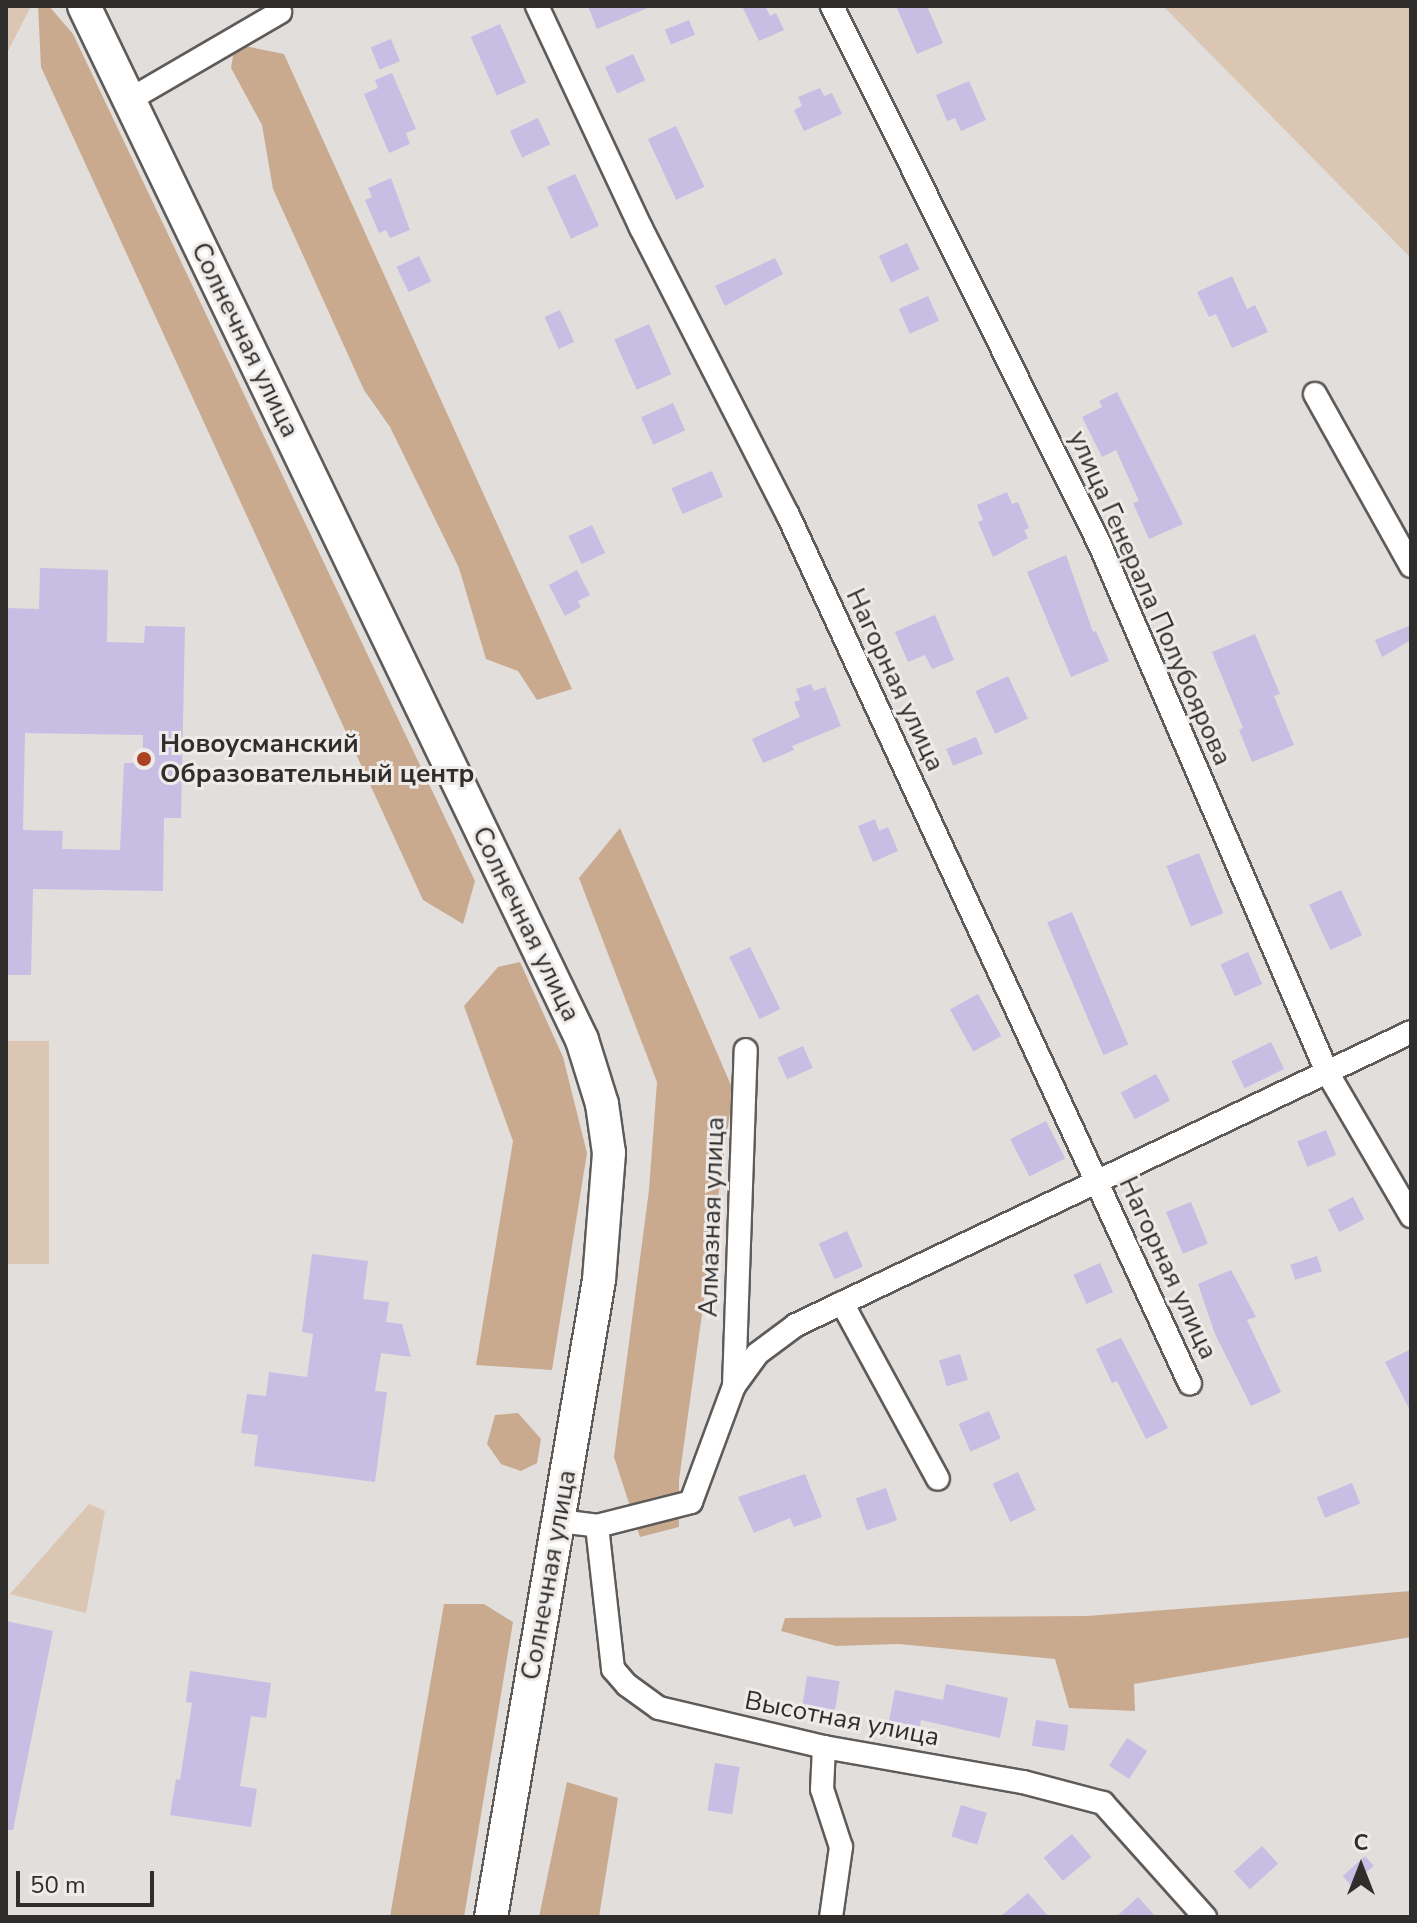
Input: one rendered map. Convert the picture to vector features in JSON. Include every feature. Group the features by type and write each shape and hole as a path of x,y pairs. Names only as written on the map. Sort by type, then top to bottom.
{"street":[{"name":"Солнечная улица","path":"84,6 582,1040 602,1104 609,1153 607,1218 491,1917"},
{"name":"Нагорная улица","path":"537,6 641,228 788,515 1190,1384"},
{"name":"улица Генерала Полубоярова","path":"832,6 1100,545 1327,1072 1411,1216"},
{"path":"129,100 280,12"},
{"path":"1315,394 1411,566"},
{"path":"559,1521 597,1526 691,1502 734,1386 757,1354 796,1325 1411,1032"},
{"name":"Алмазная улица","path":"734,1386 746,1050"},
{"path":"842,1303 938,1479"},
{"name":"Высотная улица","path":"597,1526 613,1669 627,1685 659,1708 824,1747 1023,1782 1103,1803 1205,1917"},
{"path":"824,1747 822,1789 841,1847 831,1917"}],"shaded area":[{"path":"6,6 31,6 6,55"},
{"path":"38,6 49,6 73,34 475,881 463,924 423,900 41,67"},
{"path":"1163,6 1411,6 1411,258"},
{"path":"235,44 284,54 572,689 537,700 518,671 486,659 459,568 390,427 364,390 273,189 262,125 231,68"},
{"path":"620,828 733,1090 679,1480 679,1527 640,1537 614,1457 649,1190 657,1082 579,878"},
{"path":"520,962 563,1057 587,1153 552,1370 476,1365 513,1141 464,1006 498,967"},
{"path":"6,1041 49,1041 49,1264 6,1264"},
{"path":"518,1413 541,1439 537,1463 521,1471 501,1464 487,1444 495,1415"},
{"path":"89,1504 105,1511 86,1613 10,1594"},
{"path":"1411,1591 1411,1637 1134,1684 1135,1711 1069,1708 1055,1659 899,1644 836,1646 781,1631 785,1618 1087,1616"},
{"path":"444,1604 484,1604 513,1622 464,1917 390,1917"},
{"path":"567,1782 618,1798 599,1917 539,1917"}],"building":[{"path":"588,6 652,6 597,29"},
{"path":"742,6 765,6 770,16 776,13 784,30 759,41"},
{"path":"896,6 927,6 943,43 917,54"},
{"path":"689,20 695,35 671,45 665,30"},
{"path":"500,24 526,82 497,95 471,37"},
{"path":"391,39 400,61 380,69 371,47"},
{"path":"633,54 645,80 617,93 605,67"},
{"path":"392,73 416,129 406,133 410,144 389,153 364,94 378,88 375,80"},
{"path":"969,81 986,120 961,131 955,118 947,121 936,95"},
{"path":"820,88 824,96 832,93 842,114 804,131 794,110 802,106 798,97"},
{"path":"538,118 550,144 522,157 510,131"},
{"path":"676,126 704,187 676,200 648,139"},
{"path":"575,174 599,226 571,239 547,187"},
{"path":"391,178 410,230 390,238 386,230 379,233 365,200 372,197 368,188"},
{"path":"907,243 919,269 891,282 879,256"},
{"path":"419,256 431,281 409,292 397,267"},
{"path":"775,258 783,274 725,306 715,286"},
{"path":"1232,276 1247,309 1255,305 1268,332 1232,348 1216,314 1209,317 1197,292"},
{"path":"928,296 939,321 910,334 899,309"},
{"path":"560,310 574,342 559,349 544,317"},
{"path":"649,324 671,374 637,390 614,339"},
{"path":"1117,392 1183,524 1149,539 1133,503 1139,501 1116,450 1102,457 1082,417 1102,407 1099,401"},
{"path":"673,403 685,430 653,445 641,417"},
{"path":"712,471 723,497 682,514 671,488"},
{"path":"1007,492 1012,504 1018,502 1029,528 1024,530 1028,538 993,557 978,522 983,520 977,505"},
{"path":"592,525 605,553 582,564 568,536"},
{"path":"1066,555 1093,632 1096,631 1109,661 1071,677 1027,572"},
{"path":"40,568 108,570 107,642 144,643 145,626 185,627 181,818 164,818 163,891 33,889 31,975 6,975 6,608 39,609","holes":["25,733 143,735 143,763 124,763 120,850 62,849 63,831 23,830"]},
{"path":"577,570 590,595 578,601 581,607 565,616 549,585"},
{"path":"935,615 954,660 932,669 925,655 908,662 895,632"},
{"path":"1411,625 1411,640 1382,657 1375,640"},
{"path":"1255,634 1280,694 1274,696 1294,745 1252,762 1239,730 1243,728 1212,652"},
{"path":"1008,676 1028,719 995,734 975,691"},
{"path":"811,684 814,691 825,687 841,726 792,746 794,750 763,763 752,739 800,717 794,702 800,700 796,689"},
{"path":"976,737 983,754 953,766 946,749"},
{"path":"875,819 879,831 888,827 898,851 873,862 858,826"},
{"path":"1199,853 1223,913 1191,926 1167,866"},
{"path":"1341,890 1362,935 1330,950 1309,905"},
{"path":"1072,912 1128,1045 1103,1055 1047,923"},
{"path":"750,947 780,1009 760,1019 729,957"},
{"path":"1248,952 1262,984 1235,996 1221,964"},
{"path":"978,994 1001,1036 973,1051 950,1010"},
{"path":"1271,1042 1284,1069 1245,1088 1231,1061"},
{"path":"803,1046 813,1068 787,1079 777,1057"},
{"path":"1156,1074 1170,1100 1135,1119 1121,1093"},
{"path":"1046,1121 1065,1158 1029,1177 1010,1139"},
{"path":"1326,1130 1336,1155 1307,1167 1297,1142"},
{"path":"1353,1197 1364,1219 1339,1232 1328,1210"},
{"path":"1191,1202 1208,1244 1183,1254 1166,1212"},
{"path":"847,1231 863,1267 835,1279 819,1244"},
{"path":"312,1254 368,1261 363,1299 389,1302 386,1322 402,1324 411,1357 381,1353 375,1391 387,1392 375,1482 254,1466 258,1435 241,1433 247,1394 266,1396 269,1372 307,1377 313,1334 302,1332"},
{"path":"1317,1256 1322,1271 1295,1280 1290,1265"},
{"path":"1100,1263 1113,1292 1087,1304 1074,1275"},
{"path":"1231,1270 1256,1317 1247,1320 1281,1392 1251,1406 1215,1334 1198,1284"},
{"path":"1121,1338 1168,1428 1146,1439 1117,1381 1112,1383 1096,1349"},
{"path":"1411,1349 1411,1412 1385,1362"},
{"path":"960,1354 968,1380 947,1386 939,1360"},
{"path":"989,1411 1001,1439 970,1452 959,1424"},
{"path":"1018,1472 1036,1510 1010,1522 993,1484"},
{"path":"805,1474 822,1517 794,1527 790,1518 754,1533 738,1497"},
{"path":"1352,1483 1360,1503 1325,1518 1317,1497"},
{"path":"886,1488 897,1520 867,1531 856,1498"},
{"path":"6,1621 53,1631 13,1830 6,1830"},
{"path":"190,1671 271,1683 266,1718 251,1716 240,1786 257,1789 251,1827 170,1815 176,1779 180,1780 192,1703 186,1702"},
{"path":"807,1676 840,1681 835,1711 802,1706"},
{"path":"946,1684 1008,1698 1000,1738 921,1720 920,1727 889,1721 895,1690 943,1700"},
{"path":"1036,1720 1069,1725 1065,1751 1032,1746"},
{"path":"1127,1738 1147,1751 1129,1779 1109,1766"},
{"path":"715,1763 740,1767 732,1814 707,1810"},
{"path":"961,1805 987,1813 977,1844 951,1837"},
{"path":"1072,1834 1091,1857 1063,1881 1044,1858"},
{"path":"1262,1846 1278,1864 1250,1889 1234,1871"},
{"path":"1365,1856 1374,1866 1351,1886 1343,1876"},
{"path":"1028,1893 1049,1917 1000,1917"},
{"path":"1138,1897 1156,1917 1116,1917"}],"place":[{"name":"Новоусманский Образовательный центр","path":"144,759"}]}
